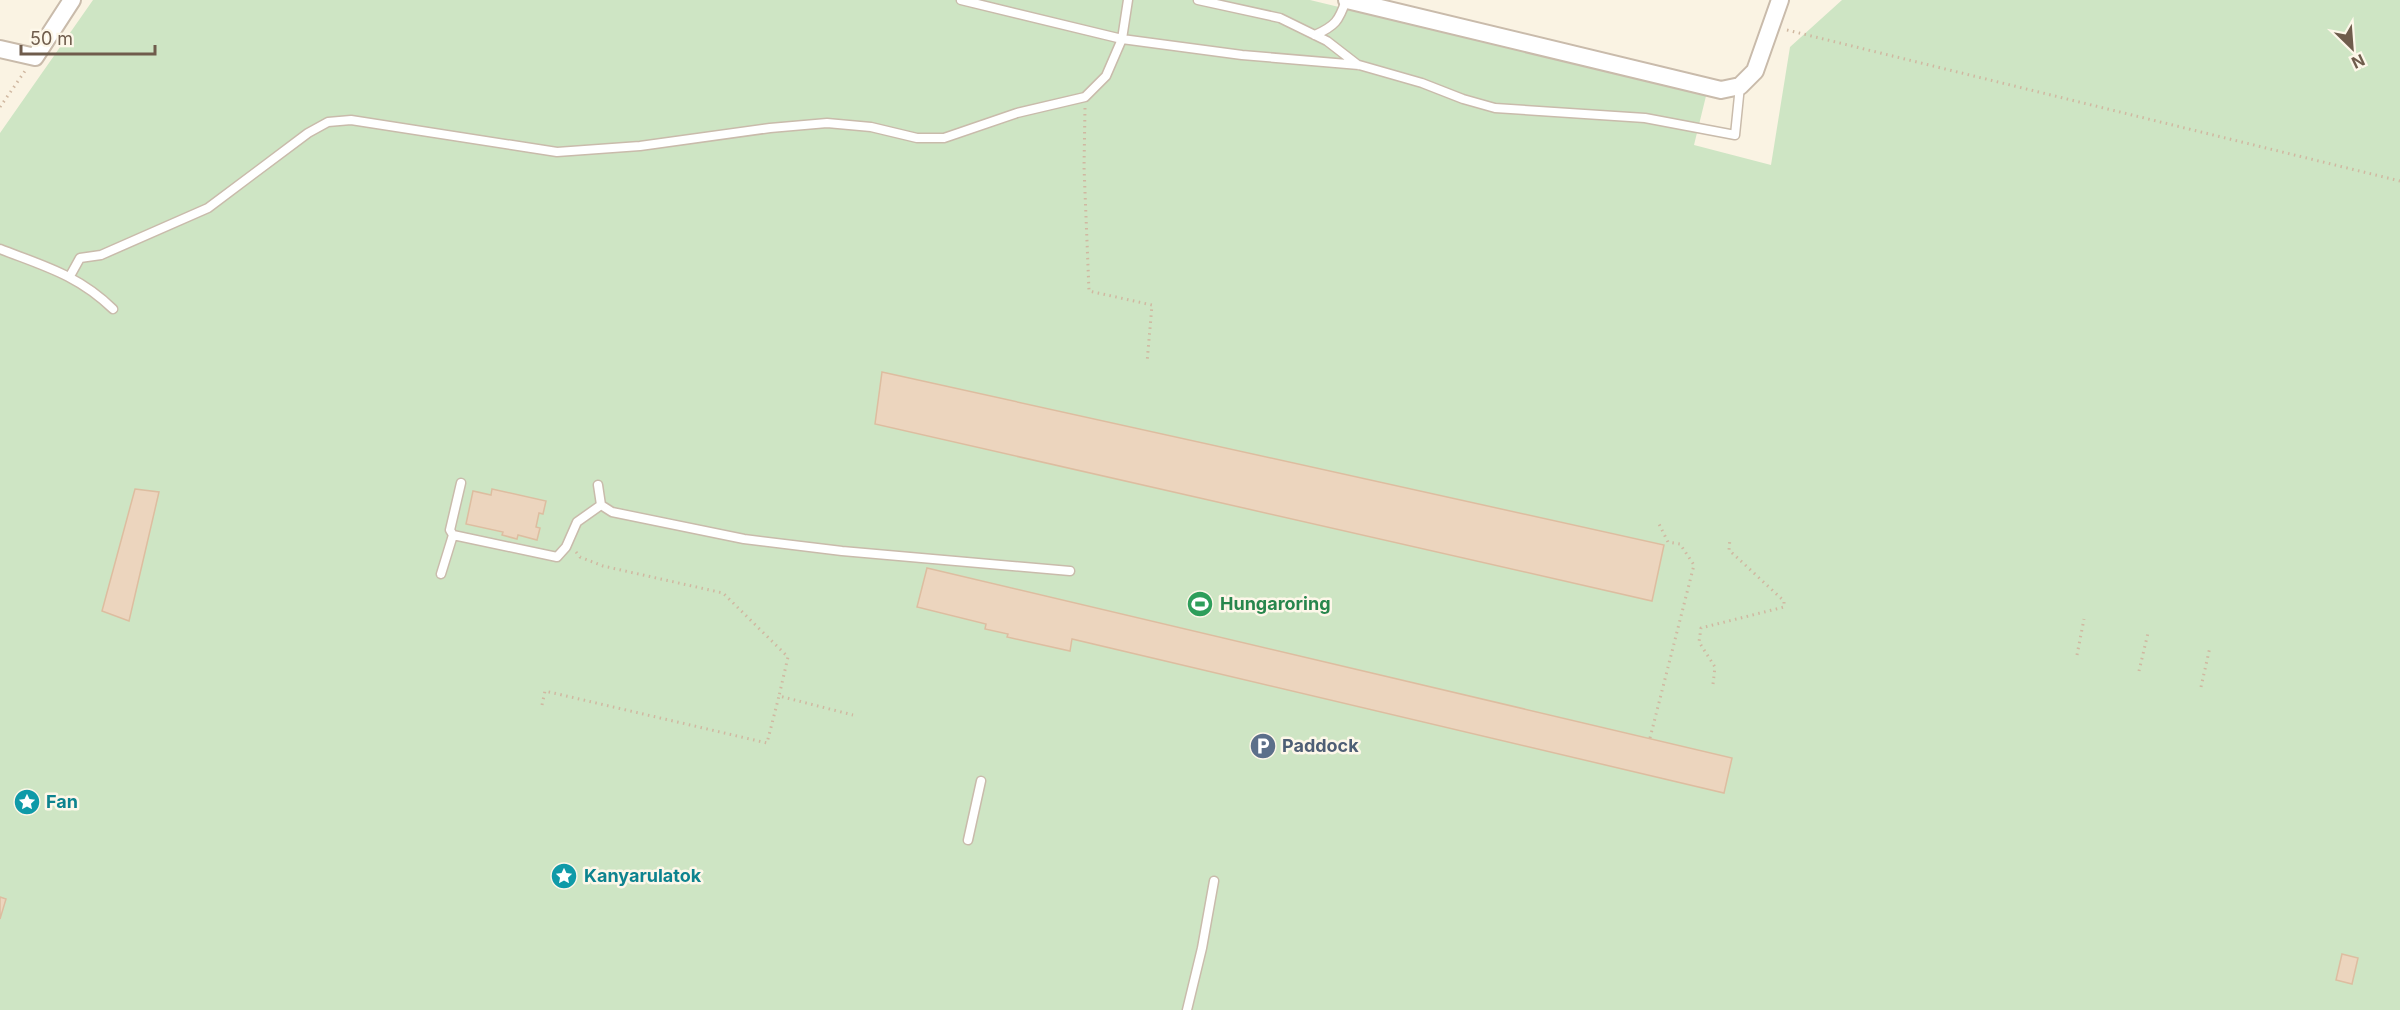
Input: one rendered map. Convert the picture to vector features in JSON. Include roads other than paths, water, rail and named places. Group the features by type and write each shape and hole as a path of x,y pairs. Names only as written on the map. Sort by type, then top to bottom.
{"street":[{"path":"0,49 35,57 72,0"},
{"path":"1346,0 1721,90 1740,86 1755,71 1780,0"}],"lane":[{"path":"961,0 1122,39 1242,55 1359,65 1496,108 1645,118 1735,135 1740,86"},
{"path":"70,276 80,258 101,255 208,208 308,133 328,122 351,120 557,152 640,146 770,128 827,123 871,127 918,138 944,138 1017,113 1085,97 1106,76 1122,39 1128,0"},
{"path":"1198,0 1280,18 1327,41 1359,65"},
{"path":"1315,35 1338,20 1346,0"},
{"path":"0,249 70,276 95,292 113,309"},
{"path":"441,574 453,535 450,530 461,483"},
{"path":"598,484 601,505 612,512 744,539 842,551 1070,571"},
{"path":"453,535 557,557 566,547 577,522 601,505"},
{"path":"968,840 981,781"},
{"path":"1186,1010 1203,948 1214,881"}],"place":[{"name":"Hungaroring","path":"1200,604"},
{"name":"Paddock","path":"1263,746"},
{"name":"Fan","path":"27,802"},
{"name":"Kanyarulatok","path":"564,876"}]}
